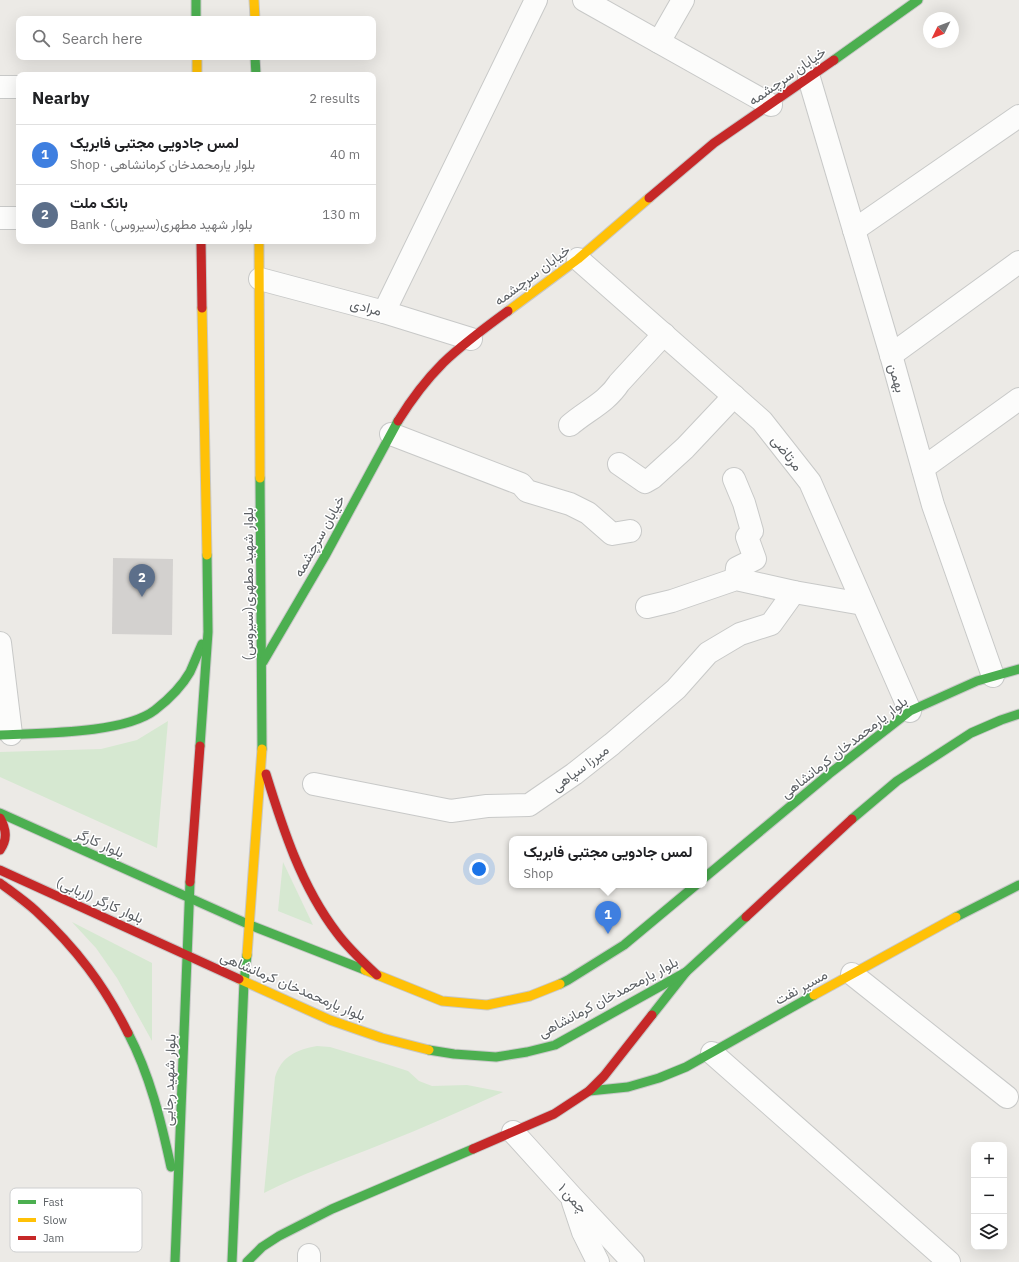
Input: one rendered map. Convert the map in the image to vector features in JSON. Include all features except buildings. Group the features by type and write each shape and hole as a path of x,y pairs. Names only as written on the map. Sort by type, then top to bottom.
{"main road":[{"path":"196,0 196,16"},
{"path":"254,0 254,16"},
{"name":"خیابان سرچشمه","path":"263,663 325,556 391,434 419,390 444,363 471,339 578,258 714,143 771,105 918,0"},
{"path":"197,60 197,72"},
{"path":"255,60 256,72"},
{"path":"201,244 208,632 189,899 250,925 442,1001 487,1005 530,996 568,980 624,945 692,888"},
{"name":"بلوار شهید مطهری(سیروس)","path":"250,925 262,761 263,663 259,244"},
{"path":"5,734 107,728 135,721 154,711 172,695 189,673 208,632"},
{"name":"بلوار یارمحمدخان کرمانشاهی","path":"707,876 829,774 910,711 977,681 1019,669"},
{"name":"بلوار یارمحمدخان کرمانشاهی","path":"188,955 244,982 330,1020 395,1042 456,1054 497,1057 535,1052 555,1045 686,972 856,816 897,781 971,733 1019,714"},
{"path":"262,761 281,820 298,864 320,909 344,942 376,975"},
{"name":"بلوار کارگر","path":"0,813 189,899"},
{"path":"0,818 7,836 4,846 0,850"},
{"name":"بلوار کارگر (اربابی)","path":"0,870 188,955"},
{"path":"0,883 42,916 72,945 92,971 118,1011 141,1060 153,1093 162,1123 177,1200"},
{"name":"مسیر نفت","path":"589,1091 628,1087 659,1078 686,1067 939,925 1019,885"},
{"name":"بلوار شهید رجایی","path":"175,1262 189,899"},
{"path":"232,1262 244,982 250,925"},
{"path":"247,1262 262,1247 279,1236 332,1208 554,1114 589,1091 622,1055 686,972"}],"street":[{"path":"384,312 536,0"},
{"path":"584,0 771,105"},
{"path":"659,42 683,0"},
{"name":"بهمن","path":"809,78 891,355 933,505 993,676"},
{"path":"0,87 16,87"},
{"path":"854,230 1019,116"},
{"path":"0,218 16,218"},
{"name":"مرتاضی","path":"578,258 762,421 810,482 910,711"},
{"path":"891,355 1019,262"},
{"name":"مرادی","path":"260,279 384,312 471,339"},
{"path":"570,425 582,415 588,413 615,389 664,334"},
{"path":"619,464 645,482 652,478 685,448 734,396"},
{"path":"923,468 1019,399"},
{"path":"391,434 521,484 527,491 570,504 588,513 612,534 630,531"},
{"path":"734,479 744,503 752,531 747,537 755,559 736,568 736,579"},
{"path":"647,607 672,601 736,579 794,592 863,604"},
{"name":"میرزا سپاهی","path":"314,784 451,811 487,806 529,805 574,774 612,744 676,689 708,653 740,634 771,624 794,592"},
{"path":"0,643 5,734"},
{"path":"852,974 1007,1097"},
{"path":"712,1053 949,1262"},
{"name":"چمن ۱","path":"514,1132 633,1262"},
{"path":"571,1196 583,1232 598,1262"}],"green space":[{"path":"168,721 157,848 0,777 0,752 101,749 137,740"},
{"path":"283,862 313,925 278,911"},
{"path":"72,922 152,963 152,1041 117,978 96,948"},
{"path":"317,1046 330,1047 408,1071 419,1081 432,1086 467,1085 503,1092 397,1138 307,1173 264,1193 275,1077 282,1064 291,1055"}],"traffic: fast":[{"path":"196,0 196,16"},
{"path":"834,60 918,0"},
{"path":"255,60 256,72"},
{"path":"263,662 325,556 398,421"},
{"path":"260,478 262,749"},
{"path":"200,746 208,632 207,555"},
{"path":"0,735 81,731 123,724 141,718 155,710 179,688 190,672 202,644"},
{"path":"707,876 829,774 910,711 977,681 1019,669"},
{"path":"852,819 897,781 971,733 1019,714"},
{"path":"0,813 250,925 365,970"},
{"path":"175,1262 190,882"},
{"path":"956,917 1019,885"},
{"path":"560,984 624,945 692,888"},
{"path":"429,1050 454,1054 496,1057 527,1052 555,1045 686,972 746,917"},
{"path":"232,1262 244,982 247,955"},
{"path":"652,1015 686,972"},
{"path":"589,1091 628,1087 659,1078 686,1067 814,995"},
{"path":"128,1033 149,1082 159,1115 171,1167"},
{"path":"247,1262 262,1247 279,1236 332,1209 473,1149"}],"traffic: slow":[{"path":"254,0 255,16"},
{"path":"197,60 197,72"},
{"path":"508,311 578,259 649,198"},
{"path":"259,244 260,478"},
{"path":"202,308 207,555"},
{"path":"247,955 262,749"},
{"path":"814,995 956,917"},
{"path":"365,970 442,1001 487,1005 530,996 560,984"},
{"path":"239,979 330,1020 382,1038 429,1050"}],"traffic: jam":[{"path":"649,198 714,143 834,60"},
{"path":"201,244 202,308"},
{"path":"398,421 419,390 443,363 483,329 508,311"},
{"path":"190,882 200,746"},
{"path":"266,774 286,836 303,877 313,896 341,939 377,975"},
{"path":"0,818 4,826 5,834 3,846 0,850"},
{"path":"746,917 852,819"},
{"path":"0,870 239,979"},
{"path":"0,883 36,911 76,953 99,983 119,1015 128,1033"},
{"path":"473,1149 554,1114 589,1091 604,1076 652,1015"}],"place":[{"name":"بانک ملت","path":"142,597"},
{"name":"لمس جادویی مجتبی فابریک","path":"608,934"}]}
